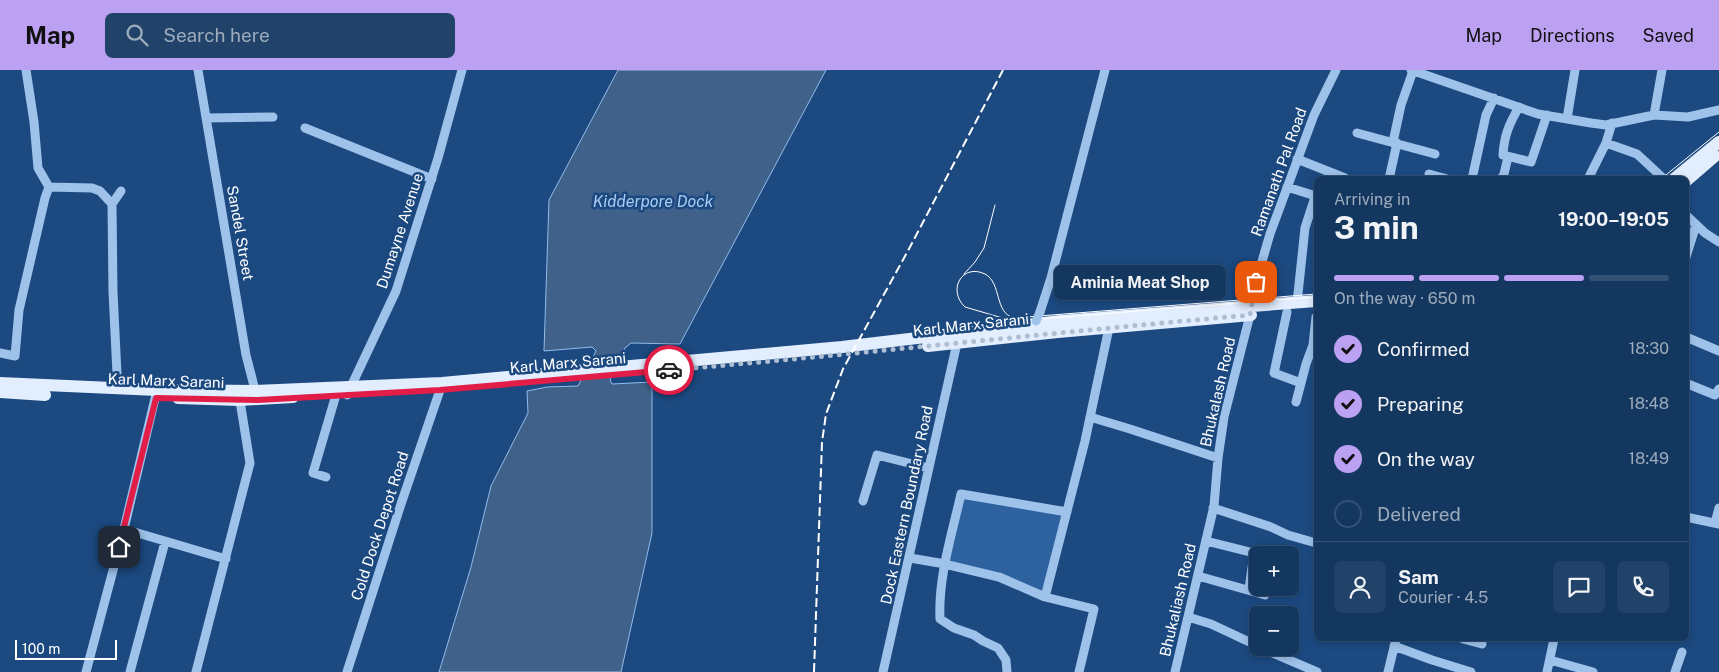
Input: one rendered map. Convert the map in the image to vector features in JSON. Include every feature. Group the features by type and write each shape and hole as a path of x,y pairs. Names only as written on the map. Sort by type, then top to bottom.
{"main road":[{"path":"1678,176 1719,142"},
{"path":"1691,178 1719,152"},
{"path":"1251,311 1314,301"},
{"name":"Karl Marx Sarani","path":"0,392 256,395 343,391 440,390 563,376 766,362 957,343 1036,323 1110,322 1251,311 1287,312 1314,309"},
{"path":"630,370 1036,323"},
{"path":"343,391 442,382 563,376"},
{"path":"0,383 118,392"}],"street":[{"path":"0,353 15,356 19,310 49,187 38,168 34,122 26,70"},
{"name":"Sandel Street","path":"198,70 246,355 256,395"},
{"name":"Dumayne Avenue","path":"326,476 313,473 343,391 396,291 432,179 462,70"},
{"path":"1036,323 1051,278 1106,70"},
{"name":"Ramanath Pal Road","path":"1251,311 1256,282 1270,234 1315,112 1336,70"},
{"path":"1390,176 1401,105 1412,70 1547,116 1606,125 1654,114 1688,117 1719,110"},
{"path":"1567,119 1576,70"},
{"path":"1654,114 1662,70"},
{"path":"1473,176 1486,115 1494,98"},
{"path":"1519,107 1509,125 1504,140 1503,156 1531,162 1547,116"},
{"path":"206,118 273,117"},
{"path":"1590,176 1606,143 1612,123"},
{"path":"305,128 432,179"},
{"path":"1358,133 1435,154"},
{"path":"1606,143 1637,154 1661,176"},
{"path":"1506,176 1508,157"},
{"path":"1298,158 1325,175"},
{"path":"1429,174 1436,176"},
{"path":"49,187 92,188 100,191 112,204"},
{"path":"1287,187 1314,194"},
{"path":"117,374 113,292 112,204 121,191"},
{"path":"1297,303 1305,228 1314,201"},
{"path":"1689,218 1696,226 1719,242"},
{"path":"1689,248 1696,226"},
{"name":"Bhukalash Road","path":"1207,538 1213,508 1224,416 1251,311"},
{"path":"1287,312 1274,373 1302,383"},
{"path":"1045,597 1090,417 1110,322"},
{"path":"1689,338 1719,351"},
{"name":"Dock Eastern Boundary Road","path":"883,672 957,343"},
{"path":"1296,402 1306,364 1314,348"},
{"path":"1689,384 1715,395 1719,389"},
{"name":"Cold Dock Depot Road","path":"347,672 440,390"},
{"path":"86,672 124,529 156,394"},
{"path":"196,672 250,463 239,395"},
{"path":"1090,417 1218,458"},
{"path":"863,501 877,455 928,468"},
{"path":"1007,672 1006,660 998,648 974,635 954,628 940,619 939,605 945,564 961,494 1067,512"},
{"path":"1213,508 1314,543"},
{"path":"1689,518 1717,524 1719,508"},
{"path":"124,529 226,559"},
{"path":"1207,538 1249,552"},
{"name":"Bhukaliash Road","path":"1175,672 1207,538"},
{"path":"130,672 165,542"},
{"path":"910,558 945,564 999,578 1045,597 1094,609 1079,672"},
{"path":"1198,576 1249,589"},
{"path":"1188,617 1211,624 1249,642"},
{"path":"1471,641 1482,644"},
{"path":"1547,672 1554,641"},
{"path":"1388,672 1395,643 1471,672"},
{"path":"1675,672 1682,652"},
{"path":"1280,656 1317,672"},
{"path":"1550,660 1593,672"}],"shaded area":[{"path":"962,496 1064,514 1043,592 948,562"}],"water":[{"name":"Kidderpore Dock","path":"618,70 826,70 680,344 631,343 625,348 610,380 612,384 652,382 652,533 621,672 439,672 471,567 491,486 528,413 527,391 547,387 578,386 596,351 592,347 544,351 549,200"}],"tram line":[{"path":"1665,176 1719,132"},
{"path":"964,274 984,248 995,205"},
{"path":"1314,294 1014,318 1003,310 994,284 985,274 970,272 964,275 957,286 957,293 965,307 1013,321 1314,297"}],"railway":[{"path":"814,672 822,442 826,414 843,369 910,247 1003,70"}],"way so far":[{"path":"669,370 1250,315 1256,282"}],"place":[{"name":"Aminia Meat Shop","path":"1256,282"}],"route":[{"path":"119,547 156,398 258,400 336,396 440,390 669,370"}]}
